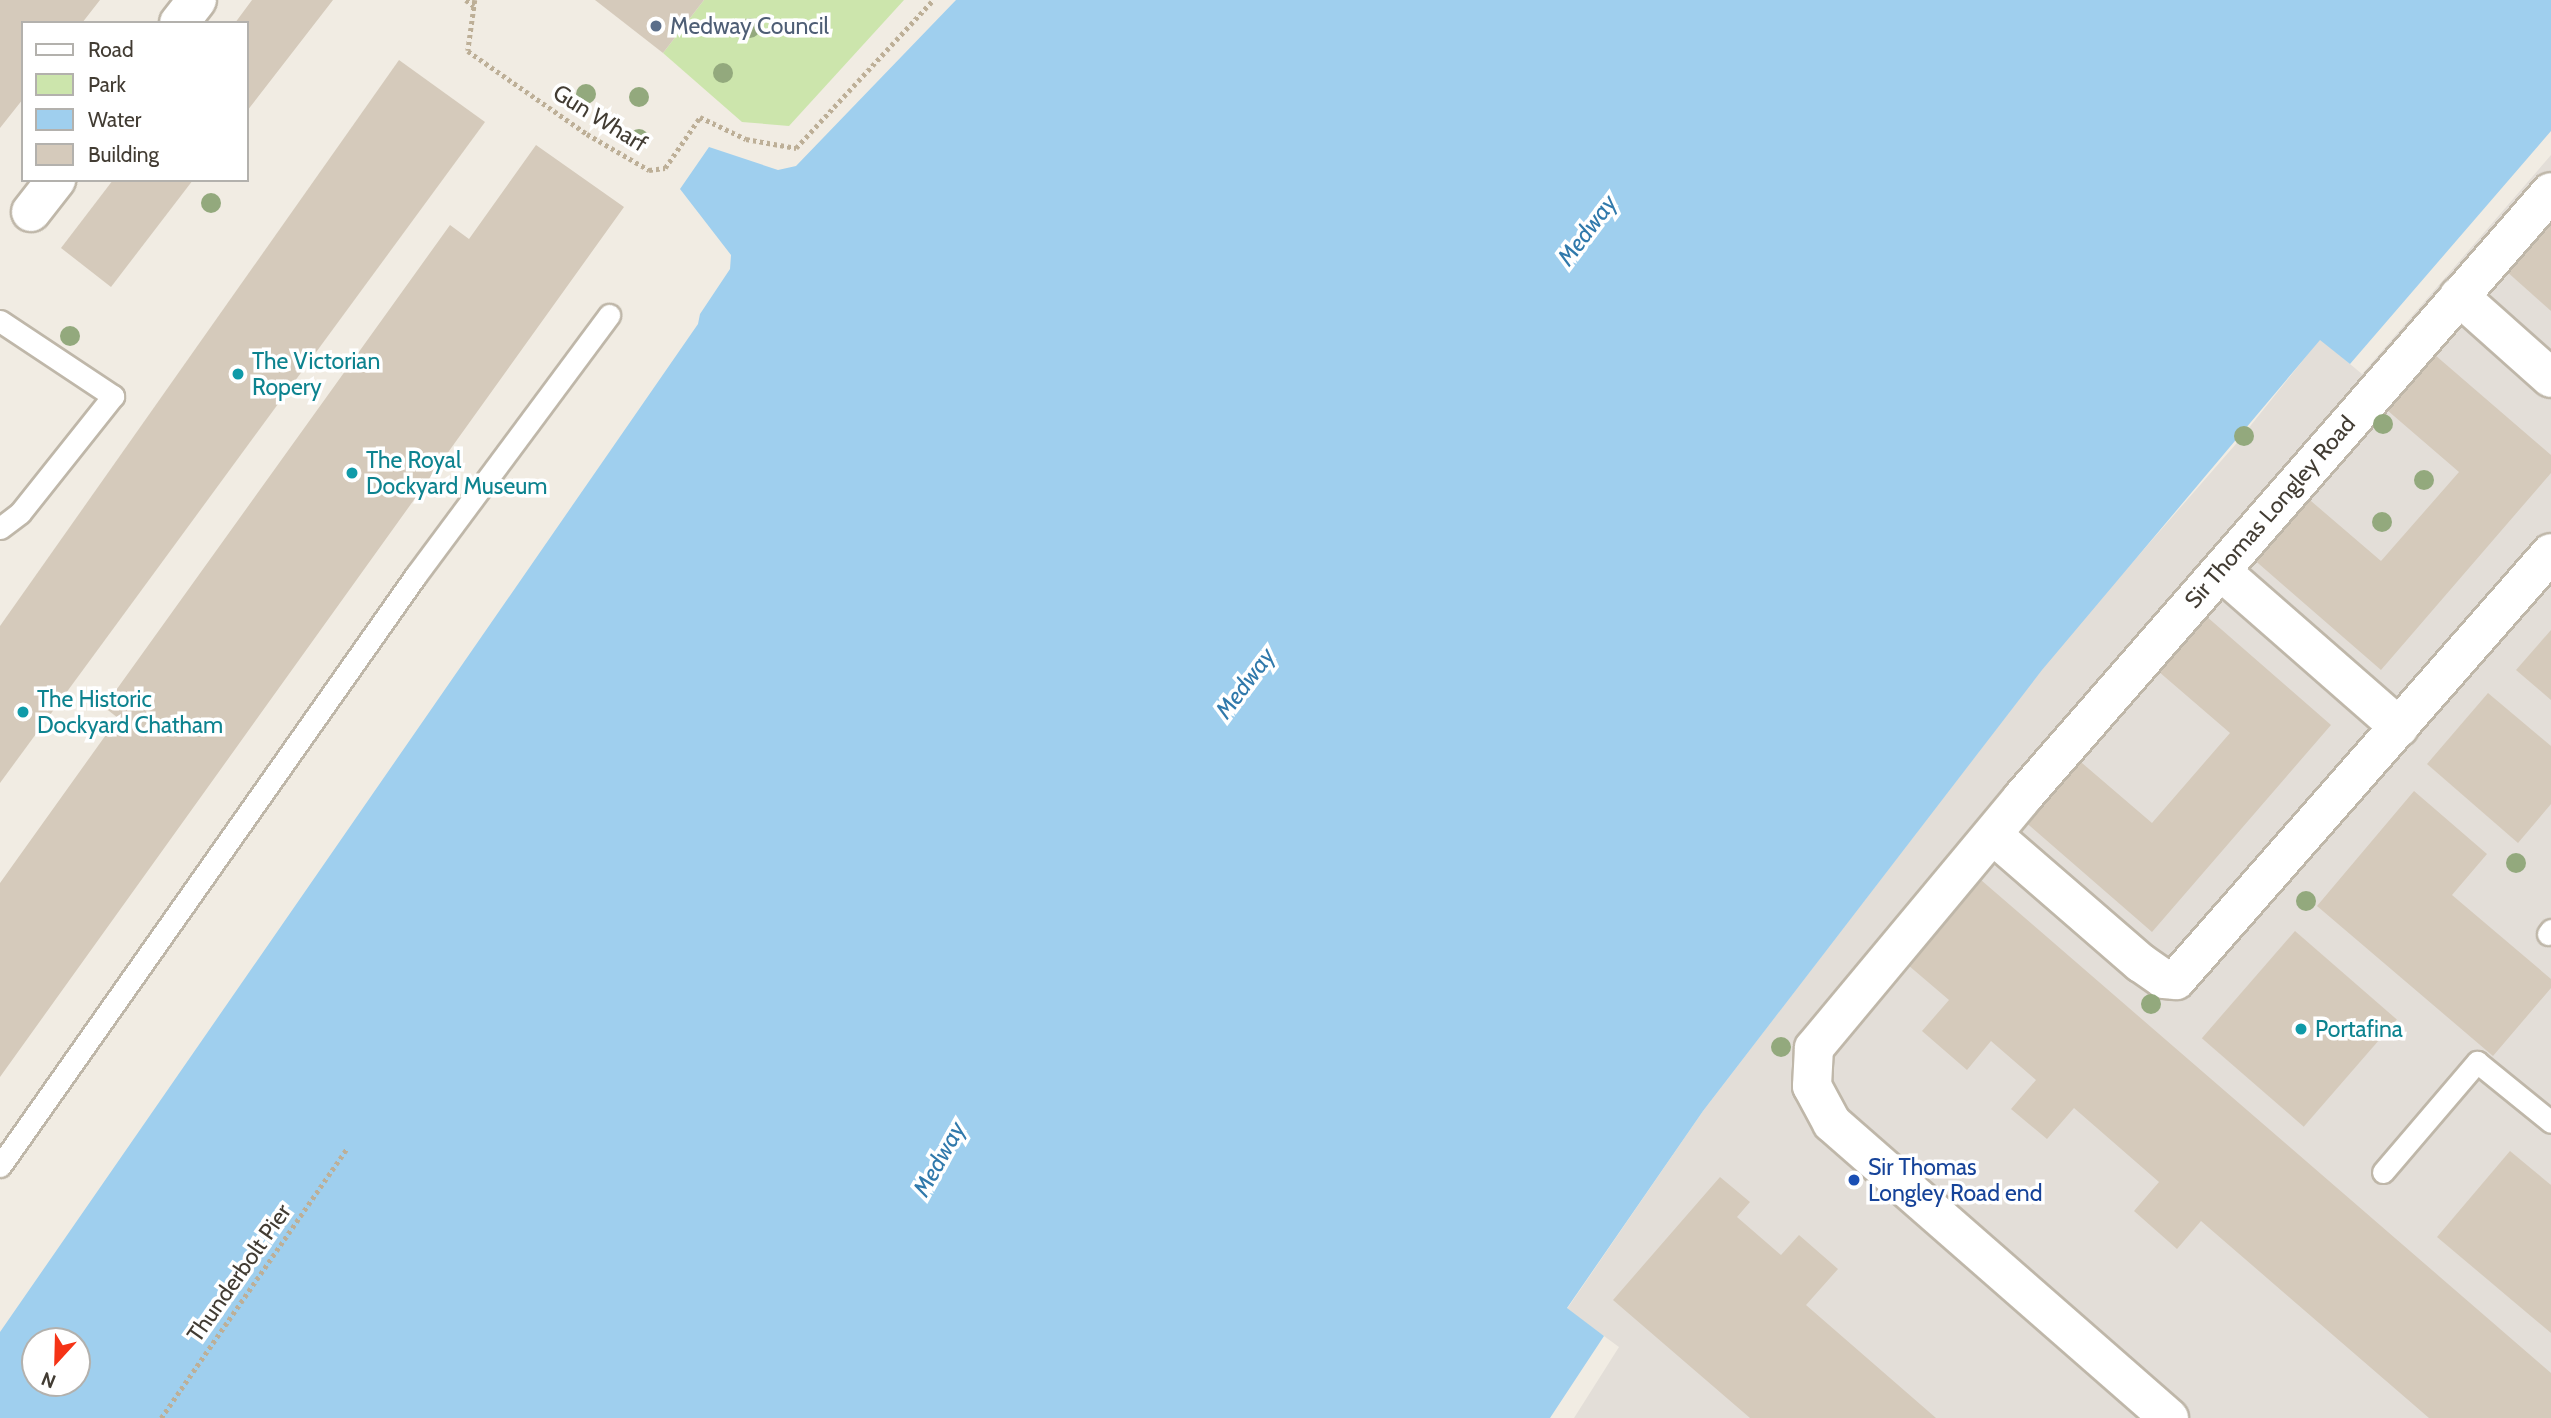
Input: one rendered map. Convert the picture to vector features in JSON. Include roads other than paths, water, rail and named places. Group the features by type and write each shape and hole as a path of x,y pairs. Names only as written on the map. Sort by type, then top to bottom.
{"street":[{"path":"181,21 197,0"},
{"path":"31,212 54,182"},
{"name":"Sir Thomas Longley Road","path":"2169,1418 1837,1128 1814,1094 1812,1057 1819,1039 1993,835 2551,192"},
{"path":"2459,296 2551,378"},
{"path":"1993,835 2141,963 2164,979 2176,980 2551,553"},
{"path":"2221,571 2399,727"}],"lane":[{"path":"0,1166 416,575 608,315"},
{"path":"0,321 113,396 20,513 0,528"},
{"path":"2383,1172 2477,1062 2551,1122"}],"water":[{"name":"Medway","path":"956,0 2551,0 2551,131 2350,364 2320,340 2042,670 1703,1111 1567,1308 1604,1336 1550,1418 0,1418 0,1332 698,324 700,314 730,269 731,255 680,189 709,147 778,170 796,166"}],"place":[{"name":"Medway Council","path":"656,26"},
{"name":"The Victorian Ropery","path":"238,374"},
{"name":"The Royal Dockyard Museum","path":"352,473"},
{"name":"The Historic Dockyard Chatham","path":"23,712"},
{"name":"Portafina","path":"2301,1029"},
{"name":"Sir Thomas Longley Road end","path":"1854,1180"}]}
